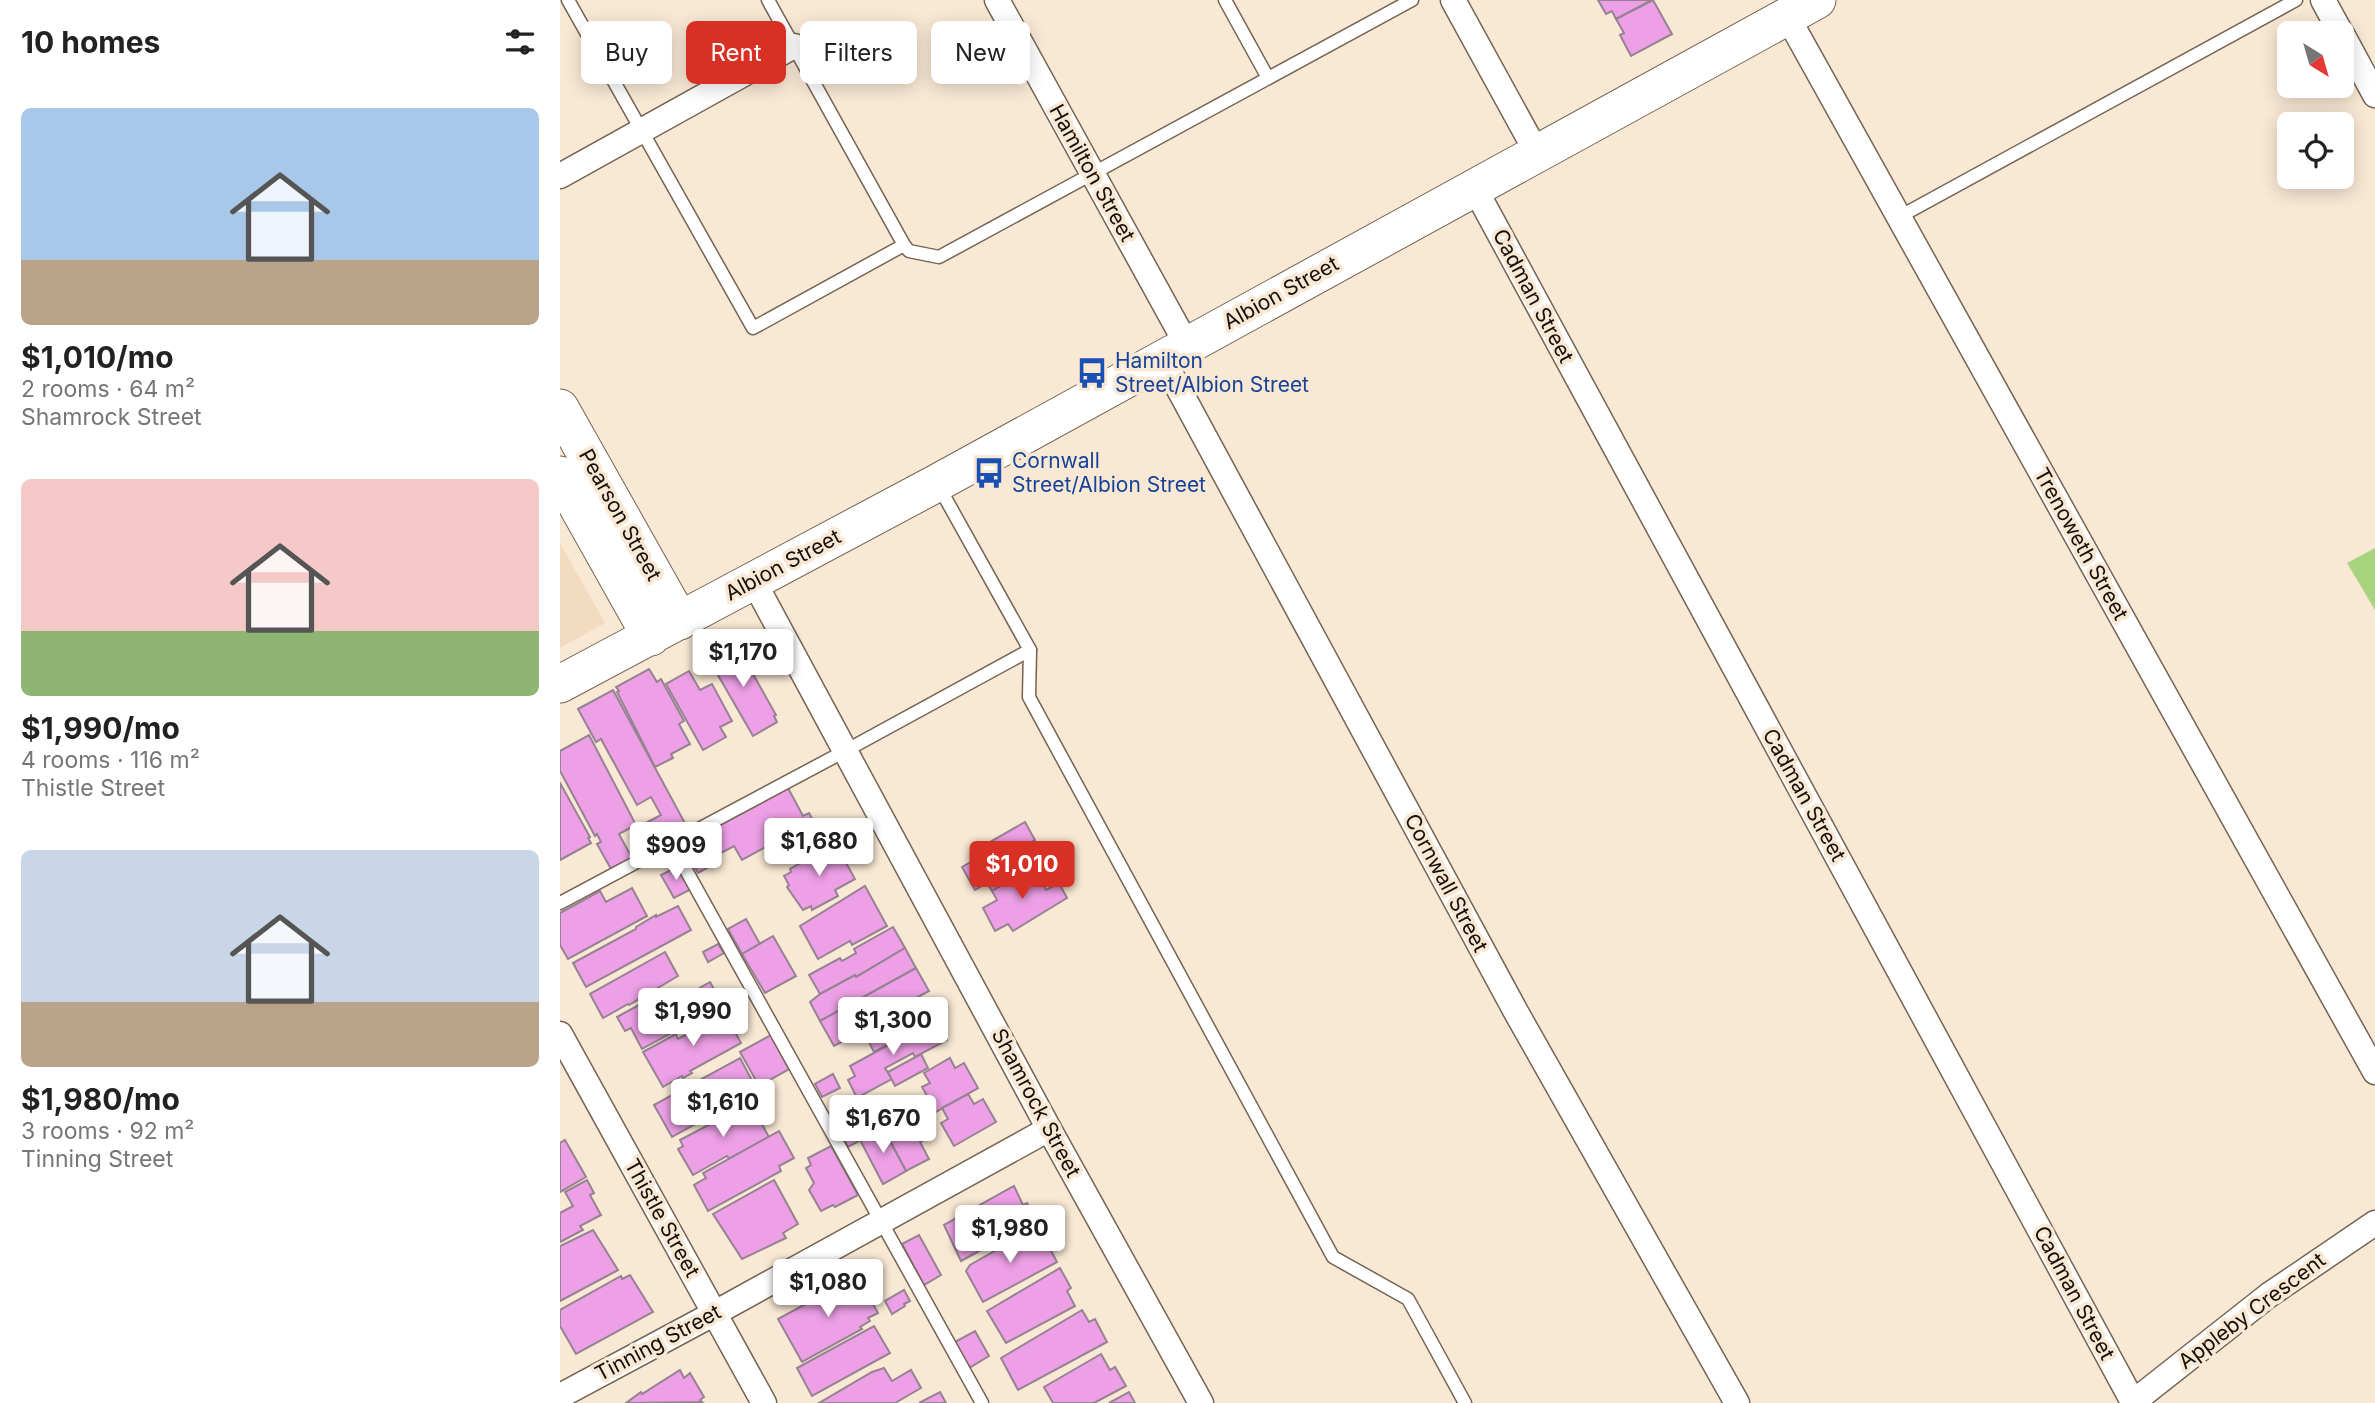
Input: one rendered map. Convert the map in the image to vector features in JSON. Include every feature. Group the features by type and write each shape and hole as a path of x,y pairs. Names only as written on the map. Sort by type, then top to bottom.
{"street":[{"name":"Hamilton Street","path":"997,0 1092,174 1175,352"},
{"path":"1453,0 1537,153"},
{"path":"2323,0 2334,21"},
{"name":"Albion Street","path":"560,684 937,483 1802,8"},
{"name":"Trenoweth Street","path":"1802,8 1899,217 2375,1072"},
{"path":"560,176 794,46"},
{"path":"2354,57 2375,95"},
{"name":"Cadman Street","path":"1475,187 2133,1402"},
{"name":"Cornwall Street","path":"1175,352 1509,1000 1737,1403"},
{"name":"Pearson Street","path":"560,408 665,629"},
{"name":"Pearson Street","path":"560,475 665,629"},
{"name":"Shamrock Street","path":"752,580 1049,1129 1201,1403"},
{"name":"Thistle Street","path":"560,1034 764,1403"},
{"name":"Tinning Street","path":"560,1395 1049,1129"},
{"name":"Appleby Crescent","path":"2133,1402 2269,1295 2375,1223"}],"lane":[{"path":"568,0 753,328 904,245"},
{"path":"768,0 904,245 909,251 939,257 1412,0"},
{"path":"1225,0 1268,78"},
{"path":"1899,217 2296,0"},
{"path":"937,483 1030,650 1030,697 1333,1257 1408,1300 1465,1403"},
{"path":"560,903 1030,650"},
{"path":"671,843 982,1403"}],"shaded area":[{"path":"560,543 605,623 560,648"}],"green space":[{"path":"2375,548 2375,610 2347,563"}],"building":[{"path":"1598,0 1652,0 1616,19 1612,11 1606,14"},
{"path":"1653,0 1672,34 1631,56 1620,35 1624,33 1616,19"},
{"path":"728,644 732,653 739,649 776,715 774,716 777,722 753,736 707,656"},
{"path":"649,669 657,682 661,679 684,721 679,724 690,744 671,754 673,758 655,767 616,687"},
{"path":"689,671 700,690 712,684 732,721 720,727 726,737 703,750 666,684"},
{"path":"613,690 687,827 653,845 642,825 661,815 651,797 637,805 601,739 596,742 578,709"},
{"path":"589,735 636,825 619,834 632,858 611,869 597,844 601,842 597,834 595,836 560,771 560,751"},
{"path":"560,783 591,843 560,860"},
{"path":"788,788 803,816 809,813 819,831 777,854 771,844 742,860 734,846 715,856 718,862 698,873 688,855 693,840"},
{"path":"1025,822 1035,840 1022,847 1034,867 992,891 987,883 975,890 962,867 974,860 971,853"},
{"path":"835,843 855,879 835,890 838,896 812,910 811,906 803,910 787,887 789,885 784,876 791,872 790,869"},
{"path":"679,866 691,889 674,898 661,875"},
{"path":"1034,867 1046,890 1059,883 1067,898 1013,931 1008,924 995,931 983,908 997,900 992,891"},
{"path":"865,886 887,926 852,945 850,941 818,959 800,926"},
{"path":"632,888 647,916 568,959 560,945 560,913 600,891 606,902"},
{"path":"678,906 691,930 586,987 573,963 636,929 656,915"},
{"path":"746,919 760,944 742,954 728,929"},
{"path":"893,927 905,948 856,977 855,975 820,994 809,975 840,958 842,961 856,953 854,949"},
{"path":"773,936 796,976 765,993 742,954"},
{"path":"718,944 724,953 708,962 703,952"},
{"path":"905,948 916,968 820,1021 810,1002"},
{"path":"665,952 678,976 603,1018 590,994"},
{"path":"916,968 929,991 890,1012 892,1015 834,1046 820,1021"},
{"path":"710,982 723,1005 642,1049 631,1028 625,1031 617,1017 659,994 661,997 667,993 673,1003"},
{"path":"919,1001 924,1002 934,1021 874,1052 865,1035 894,1019 892,1015"},
{"path":"730,1010 741,1029 735,1032 741,1043 663,1087 643,1052 676,1034 678,1039 693,1031 691,1028"},
{"path":"936,1019 947,1040 915,1057 913,1053 885,1068 892,1079 857,1098 848,1080 855,1076 850,1066"},
{"path":"771,1035 789,1069 759,1086 740,1052"},
{"path":"921,1054 928,1068 895,1086 888,1072"},
{"path":"740,1058 757,1090 672,1137 654,1105"},
{"path":"950,1058 955,1068 964,1063 978,1088 936,1112 922,1087 930,1083 924,1073"},
{"path":"833,1074 840,1088 822,1097 815,1084"},
{"path":"968,1094 974,1104 983,1099 996,1122 954,1146 941,1123 948,1119 942,1108"},
{"path":"750,1103 769,1137 693,1175 678,1149 683,1146 680,1140"},
{"path":"918,1112 931,1136 920,1142 929,1159 906,1171 882,1126 905,1113 907,1118"},
{"path":"844,1114 859,1141 848,1147 833,1120"},
{"path":"882,1126 906,1171 883,1184 859,1138"},
{"path":"779,1131 794,1158 779,1166 781,1171 708,1211 694,1185 706,1178 703,1173"},
{"path":"565,1140 586,1177 560,1192 560,1143"},
{"path":"831,1146 858,1195 821,1211 809,1190 814,1183 806,1168 811,1165 808,1158"},
{"path":"587,1180 594,1193 590,1195 601,1215 580,1226 583,1230 560,1242 560,1213 573,1206 565,1192"},
{"path":"774,1180 798,1224 783,1233 786,1238 742,1259 713,1214"},
{"path":"1014,1186 1023,1205 1027,1203 1036,1220 961,1261 944,1225"},
{"path":"1033,1229 1041,1244 1046,1241 1057,1262 983,1302 966,1271 970,1265"},
{"path":"593,1230 618,1270 560,1301 560,1246"},
{"path":"919,1235 941,1275 924,1285 902,1244"},
{"path":"1060,1268 1071,1288 1067,1291 1075,1306 1006,1343 987,1311"},
{"path":"630,1275 653,1312 576,1354 560,1326 560,1310 621,1276 622,1279"},
{"path":"857,1276 878,1313 868,1318 870,1321 860,1327 862,1329 802,1362 778,1319"},
{"path":"904,1290 910,1301 892,1314 885,1301"},
{"path":"1082,1310 1089,1322 1095,1319 1107,1342 1018,1390 1001,1358"},
{"path":"874,1326 890,1353 812,1396 797,1368"},
{"path":"975,1331 989,1356 969,1368 955,1342"},
{"path":"1101,1354 1110,1370 1115,1367 1126,1386 1094,1403 1053,1403 1044,1387"},
{"path":"884,1368 892,1381 911,1370 921,1388 895,1403 819,1403 872,1372"},
{"path":"680,1370 684,1378 690,1373 704,1397 700,1400 702,1402 626,1403 641,1392 642,1394"},
{"path":"940,1392 946,1403 919,1403"},
{"path":"1129,1392 1135,1403 1109,1403"}],"place":[{"name":"Hamilton Street/Albion Street","path":"1092,373"},
{"name":"Cornwall Street/Albion Street","path":"989,473"}]}
